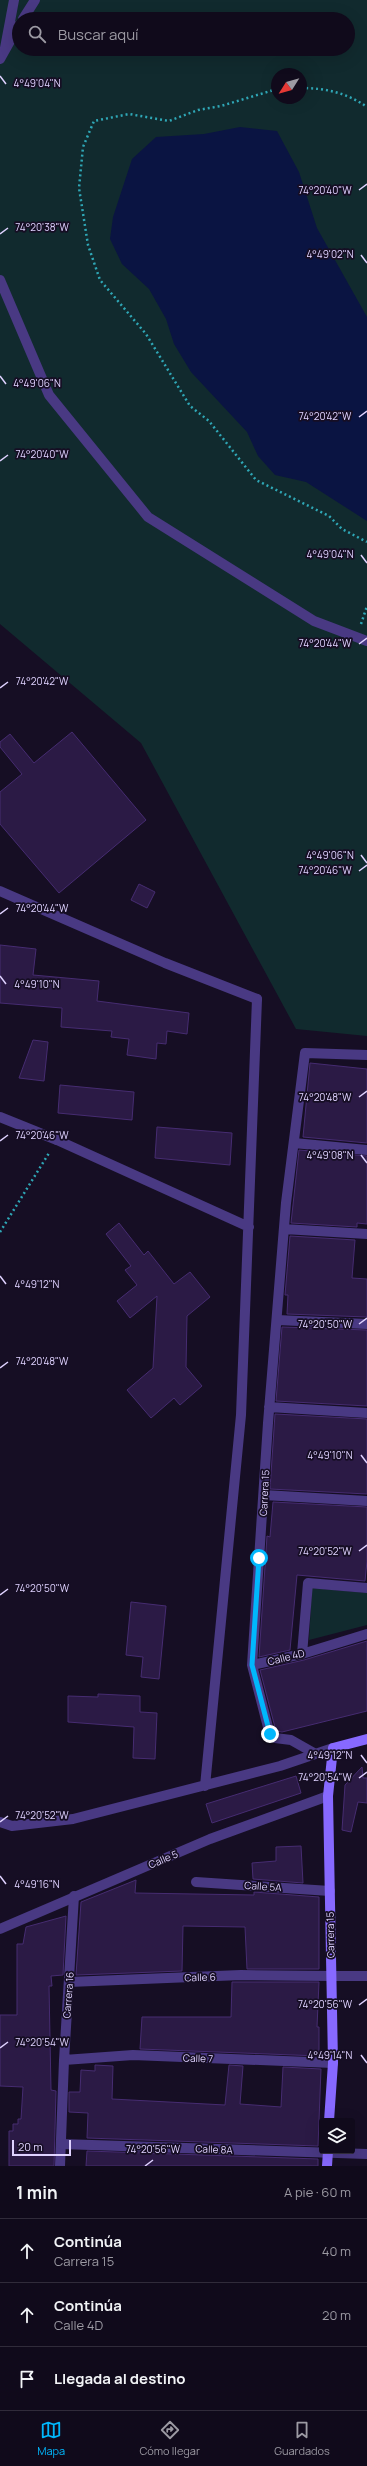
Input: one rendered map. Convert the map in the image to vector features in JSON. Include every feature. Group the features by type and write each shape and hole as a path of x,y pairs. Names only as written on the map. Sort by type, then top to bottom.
{"street":[{"path":"5,48 14,0"},
{"path":"27,12 35,0"},
{"path":"0,59 12,36"},
{"path":"0,280 49,394 148,517 314,621 367,641"},
{"path":"0,891 165,963 257,999 241,1415 205,1786"},
{"name":"Carrera 15","path":"252,1665 269,1406 284,1229 305,1053 367,1055"},
{"path":"0,1117 57,1140 248,1227"},
{"path":"294,1143 367,1150"},
{"path":"284,1229 367,1234"},
{"path":"277,1320 367,1324"},
{"path":"269,1406 367,1413"},
{"path":"264,1495 367,1501"},
{"path":"302,1654 308,1583 367,1588"},
{"name":"Calle 4D","path":"252,1665 302,1654 367,1634"},
{"path":"252,1665 270,1734 275,1738 291,1740 314,1754"},
{"path":"0,1822 12,1826 73,1819 280,1766 333,1748 367,1739"},
{"name":"Carrera 15","path":"329,2118 333,2063 328,1796 333,1748"},
{"name":"Calle 5","path":"0,1929 210,1839 328,1796"},
{"name":"Calle 5A","path":"196,1882 330,1891"},
{"name":"Carrera 16","path":"60,2166 64,2060 74,1896"},
{"name":"Calle 6","path":"69,1982 241,1975 367,1976"},
{"name":"Calle 7","path":"64,2060 133,2055 333,2063"},
{"name":"Calle 8A","path":"60,2144 319,2152"},
{"name":"Calle 8A","path":"355,2153 367,2154"},
{"path":"327,2166 328,2154"}],"path":[{"path":"307,88 318,88 351,96 367,107"},
{"path":"271,91 221,106 198,110 169,120 129,114 94,121 83,147 79,188 88,245 100,280 146,334 190,406 209,421 256,480 330,516 342,529 367,542"},
{"path":"0,1232 57,1140"}],"green space":[{"path":"0,0 367,0 367,1036 296,1029 141,743 0,624"},
{"path":"312,1588 367,1593 367,1625 309,1640"}],"shaded area":[{"path":"240,127 277,131 299,172 317,228 367,317 367,521 306,482 275,475 258,456 247,432 191,372 174,344 166,319 149,289 122,264 110,239 113,217 132,159 156,137 204,134"}],"building":[{"path":"72,732 146,820 59,893 0,824 0,792 22,774 0,747 0,742 10,734 34,763"},
{"path":"139,884 155,892 147,908 131,900"},
{"path":"0,945 36,949 33,975 99,981 97,1001 189,1013 187,1034 167,1031 166,1044 157,1043 156,1059 127,1055 129,1039 111,1037 112,1031 61,1027 62,1008 0,1003"},
{"path":"33,1040 48,1042 44,1081 19,1078"},
{"path":"310,1063 367,1069 367,1143 303,1137"},
{"path":"60,1085 134,1092 132,1120 58,1113"},
{"path":"157,1127 232,1133 230,1165 155,1158"},
{"path":"299,1150 367,1156 367,1224 357,1223 357,1227 291,1223"},
{"path":"119,1223 144,1255 148,1251 174,1284 190,1272 210,1297 187,1316 186,1367 202,1386 180,1405 174,1398 151,1418 127,1390 153,1368 157,1296 130,1318 117,1301 137,1285 125,1270 131,1266 106,1234"},
{"path":"290,1236 355,1240 352,1278 367,1279 367,1317 287,1314 288,1295 285,1295"},
{"path":"282,1327 367,1330 367,1406 276,1401"},
{"path":"275,1414 367,1419 367,1494 270,1489"},
{"path":"273,1502 367,1507 367,1561 365,1581 297,1575 290,1650 259,1657 267,1536 270,1537"},
{"path":"131,1602 166,1606 159,1679 141,1677 143,1657 126,1655"},
{"path":"367,1641 367,1711 282,1732 276,1731 260,1670 304,1660"},
{"path":"98,1694 140,1696 140,1712 157,1713 155,1759 133,1758 134,1727 68,1722 68,1696 98,1697"},
{"path":"362,1767 363,1778 367,1778 367,1803 358,1802 351,1832 342,1830 345,1785"},
{"path":"296,1776 301,1793 212,1823 206,1804"},
{"path":"301,1846 303,1883 253,1879 252,1863 276,1861 276,1847"},
{"path":"136,1880 135,1893 254,1895 254,1892 319,1897 319,1969 247,1969 245,1927 183,1926 182,1971 76,1975 81,1902"},
{"path":"66,1916 63,1975 51,1976 52,1986 49,1986 51,2090 56,2091 54,2166 9,2166 9,2131 13,2131 13,2124 18,2124 18,2119 21,2119 23,2087 0,2086 0,2015 17,2015 17,1944 23,1944 26,1927"},
{"path":"232,1982 319,1982 317,2027 319,2027 319,2056 140,2049 142,2017 231,2017"},
{"path":"95,2065 113,2066 112,2099 225,2105 229,2065 243,2066 240,2104 281,2107 283,2067 321,2069 318,2146 87,2138 88,2113 69,2112 69,2092 80,2092 81,2070 95,2071"},
{"path":"87,2151 318,2159 318,2166 86,2166"}],"route":[{"path":"259,1558 252,1665 270,1734"}]}
